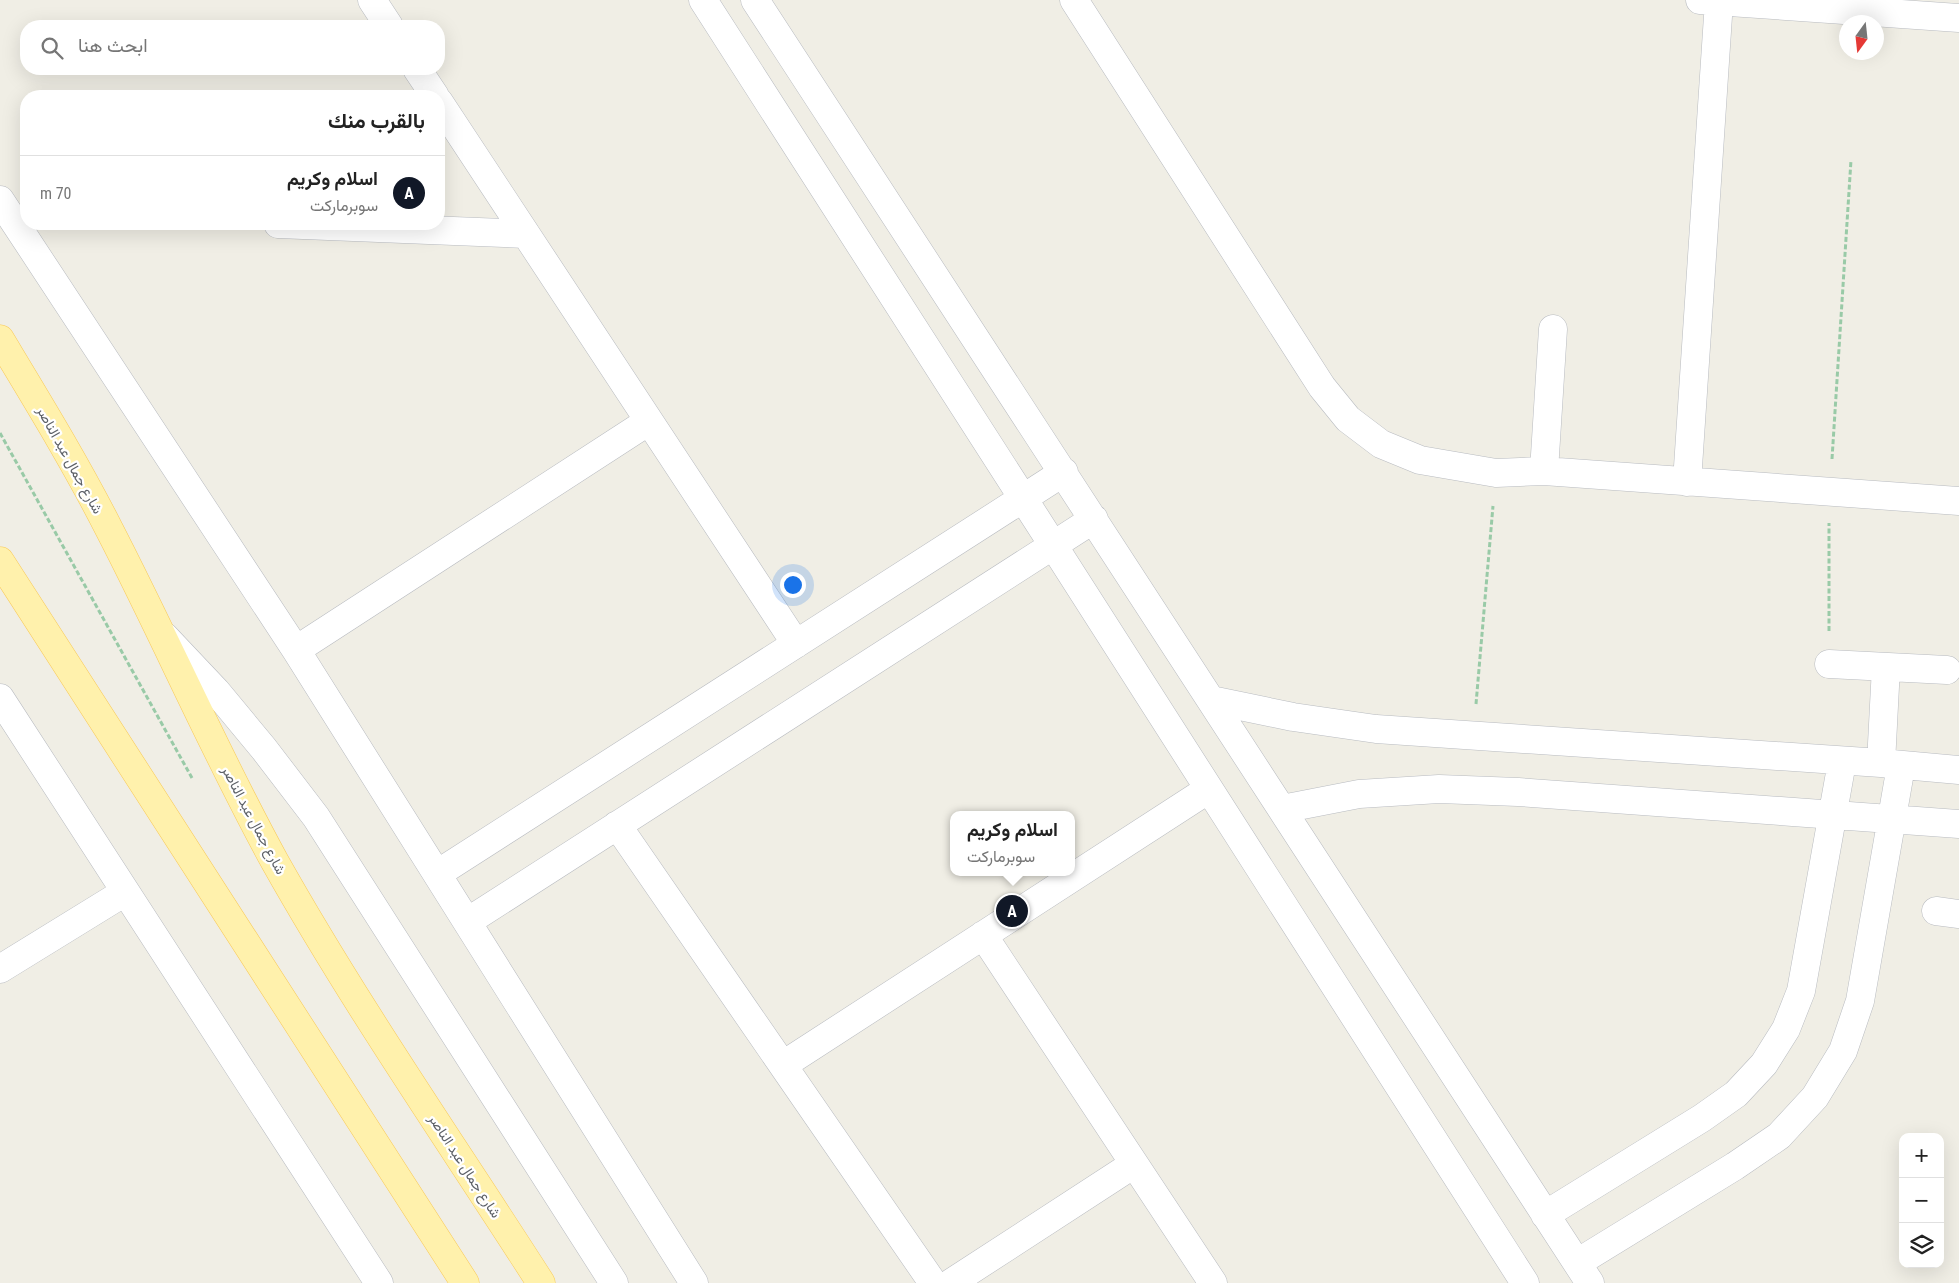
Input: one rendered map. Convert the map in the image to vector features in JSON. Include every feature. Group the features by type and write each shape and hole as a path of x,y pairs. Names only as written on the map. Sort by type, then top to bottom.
{"main road":[{"name":"شارع جمال عبد الناصر","path":"0,339 53,426 104,519 160,631 215,748 286,879 341,974 541,1283"},
{"path":"0,561 465,1283"}],"street":[{"path":"372,0 385,20"},
{"path":"703,0 1525,1283"},
{"path":"755,0 1064,472 1583,1273 1779,1136 1815,1097 1843,1052 1860,1001 1892,819 1886,667"},
{"path":"1074,0 1322,387 1348,419 1381,444 1420,460 1496,473 1544,471 1959,502"},
{"path":"1686,482 1710,1 1959,18"},
{"path":"421,75 431,90"},
{"path":"445,111 796,644"},
{"path":"11,209 20,223"},
{"path":"25,230 296,650 694,1283"},
{"path":"427,230 526,234"},
{"path":"1544,471 1554,329"},
{"path":"296,650 649,421"},
{"path":"437,874 1064,472"},
{"path":"467,922 1094,519"},
{"path":"160,631 216,691 264,749 316,817 614,1283"},
{"path":"1829,664 1948,670"},
{"path":"0,698 377,1282"},
{"path":"1211,700 1293,717 1367,728 1959,770"},
{"path":"1545,1215 1702,1118 1736,1094 1764,1064 1786,1029 1800,991 1842,762"},
{"path":"1075,876 1209,789"},
{"path":"1282,809 1359,794 1439,789 1528,793 1959,824"},
{"path":"617,825 933,1283"},
{"path":"783,1065 1074,876"},
{"path":"0,969 125,892"},
{"path":"983,935 1213,1283"},
{"path":"951,1283 1134,1164"}],"path":[{"path":"1829,664 1830,492 1851,160"},
{"path":"1474,736 1496,473"}],"place":[{"name":"اسلام وكريم","path":"1012,911"}]}
